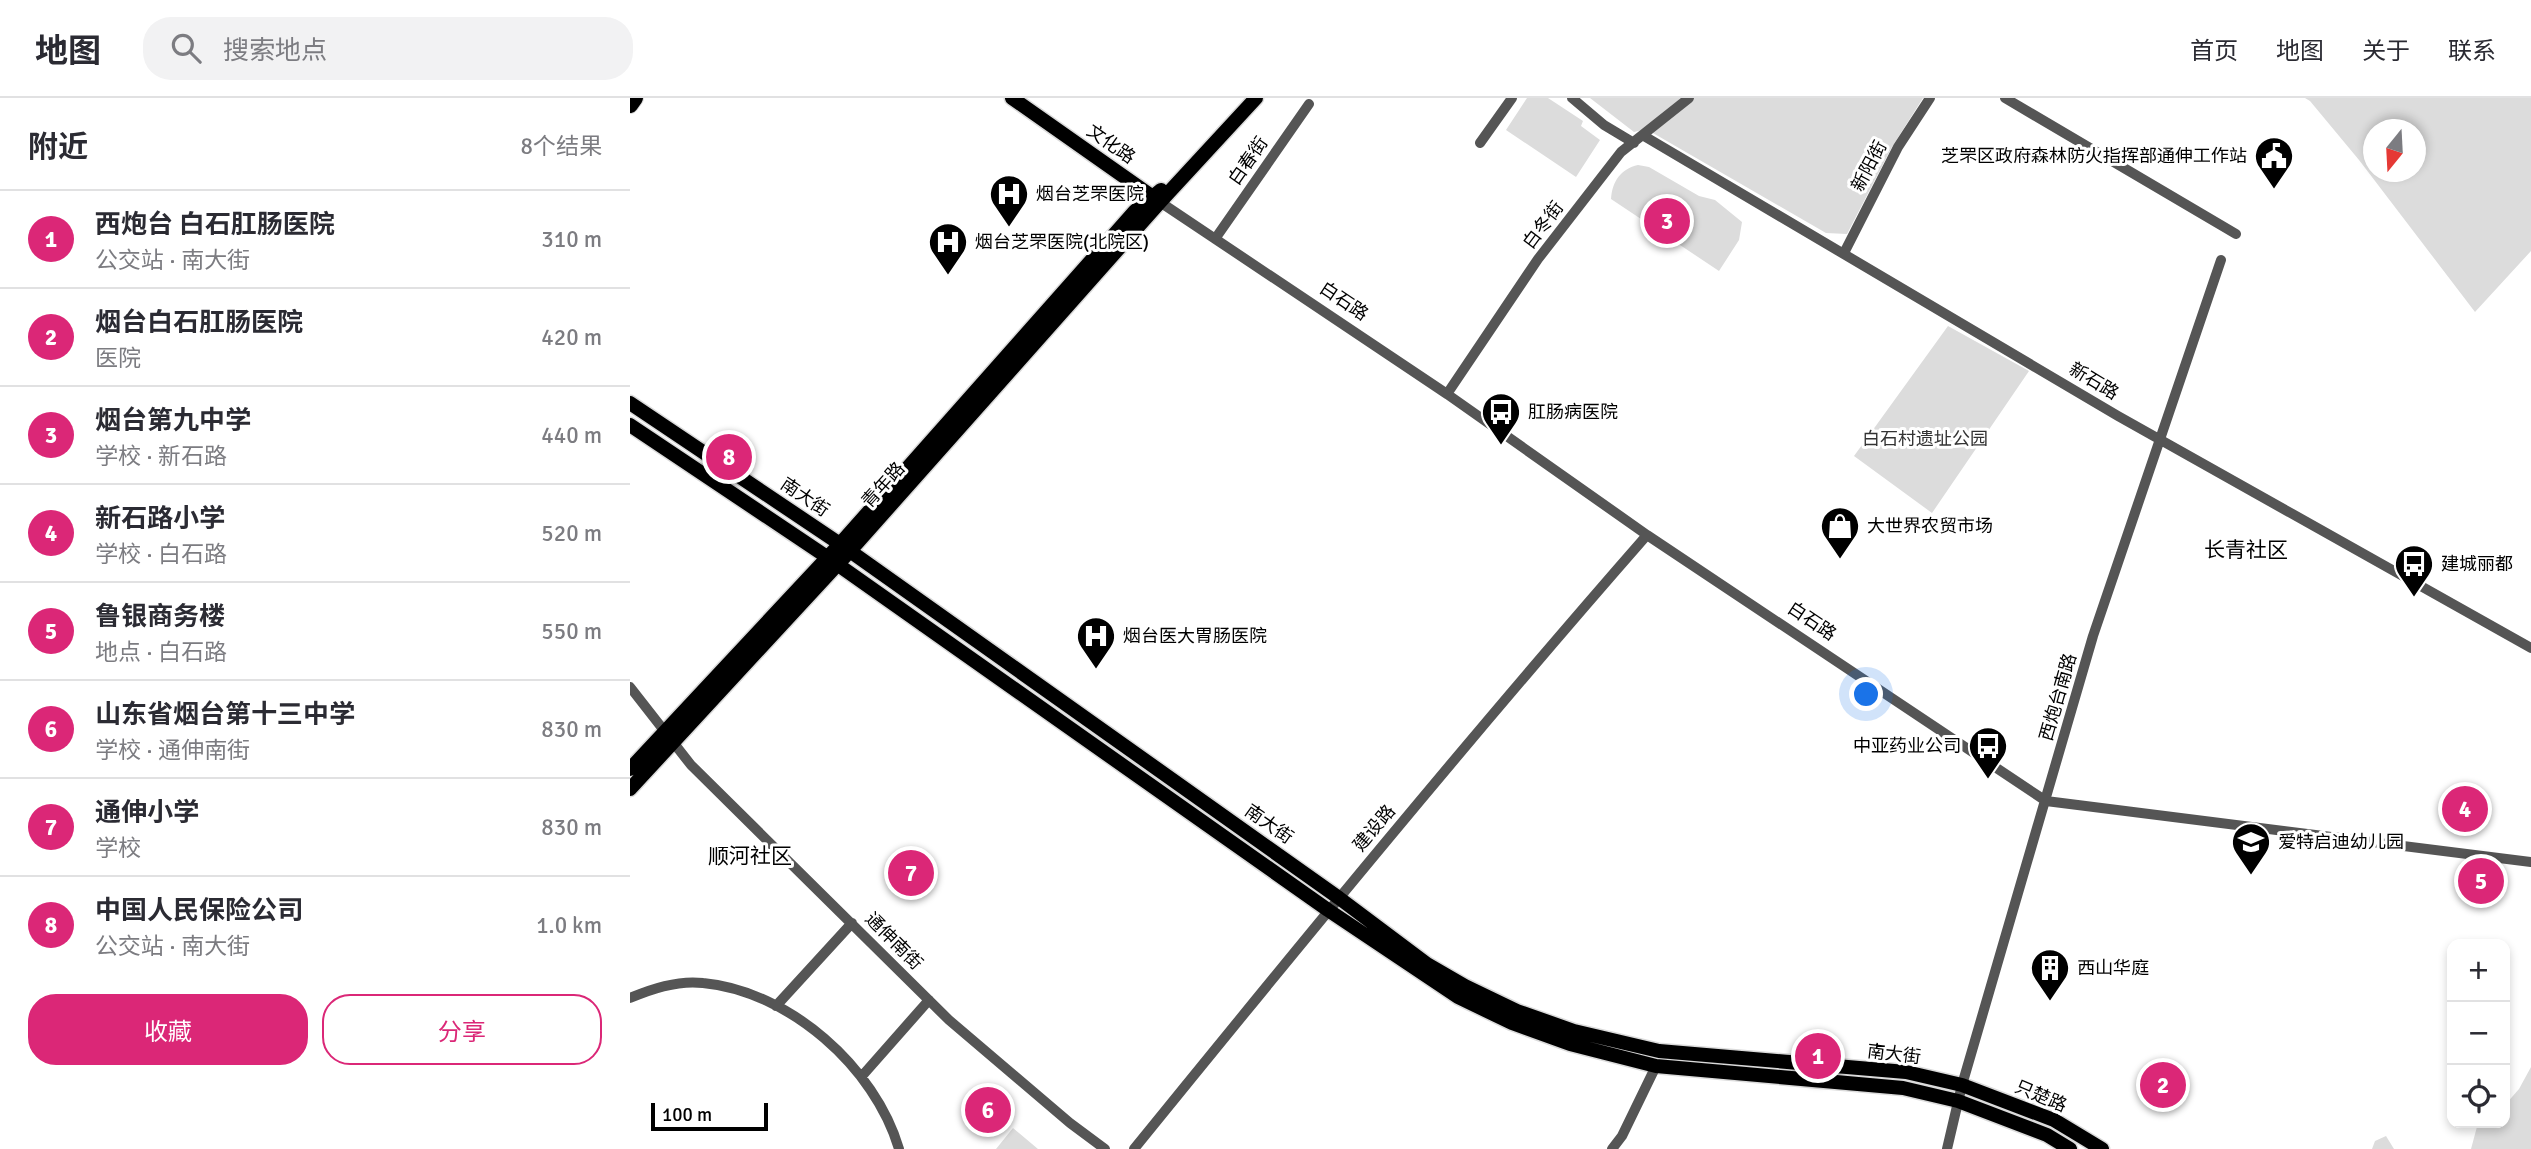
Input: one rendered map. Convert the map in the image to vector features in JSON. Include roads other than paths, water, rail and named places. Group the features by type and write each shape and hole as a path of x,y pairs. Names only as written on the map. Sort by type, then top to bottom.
{"highway":[{"path":"630,105 635,98"}],"main road":[{"name":"文化路","path":"1012,98 1157,200"},
{"path":"1157,200 1245,98"},
{"path":"1157,200 1256,98"},
{"name":"青年路","path":"630,789 669,736 845,547 1135,211 1157,200"},
{"name":"南大街","path":"630,403 845,547 1339,898 1427,964 1465,986 1517,1011 1574,1031 1658,1051 1906,1072 1962,1085"},
{"name":"南大街","path":"630,425 832,561 1328,910 1469,1003 1512,1023 1570,1044 1656,1066 1903,1088 1958,1101"},
{"name":"青年路","path":"630,769 669,736"},
{"name":"只楚路","path":"1962,1085 2054,1120 2102,1149"},
{"name":"只楚路","path":"1958,1101 2047,1135 2070,1149"}],"street":[{"path":"1480,143 1513,98"},
{"path":"1572,98 1604,125 1634,143"},
{"name":"白冬街","path":"1447,394 1538,260 1621,152 1689,98"},
{"name":"新阳街","path":"1843,253 1898,147 1930,98"},
{"path":"2005,98 2236,234"},
{"name":"白春街","path":"1215,239 1309,104"},
{"name":"新石路","path":"1644,136 2118,416 2531,648"},
{"name":"白石路","path":"1157,200 1447,394 1647,535 2046,801 2531,862"},
{"name":"西炮台南路","path":"1947,1149 1962,1085 2093,636 2221,260"},
{"name":"建设路","path":"1134,1149 1328,910 1552,643 1647,535"},
{"name":"通伸南街","path":"630,687 691,765 949,1020 1105,1149"},
{"path":"775,1006 852,923"},
{"path":"630,998 665,986 685,982 705,983 737,990 795,1016 826,1039 862,1076 885,1112 899,1149"},
{"path":"862,1076 929,1000"},
{"path":"1612,1149 1622,1136 1656,1066"}],"place":[{"name":"芝罘区政府森林防火指挥部通伸工作站","path":"2274,190"},
{"name":"烟台第九中学","path":"1667,221"},
{"name":"烟台芝罘医院","path":"1009,228"},
{"name":"烟台芝罘医院(北院区)","path":"948,276"},
{"name":"肛肠病医院","path":"1501,446"},
{"name":"中国人民保险公司","path":"729,457"},
{"name":"大世界农贸市场","path":"1840,560"},
{"name":"建城丽都","path":"2414,598"},
{"name":"烟台医大胃肠医院","path":"1096,670"},
{"name":"中亚药业公司","path":"1988,780"},
{"name":"新石路小学","path":"2465,809"},
{"name":"通伸小学","path":"911,873"},
{"name":"爱特启迪幼儿园","path":"2251,876"},
{"name":"鲁银商务楼","path":"2481,881"},
{"name":"西山华庭","path":"2050,1002"},
{"name":"西炮台 白石肛肠医院","path":"1818,1056"},
{"name":"烟台白石肛肠医院","path":"2163,1085"},
{"name":"山东省烟台第十三中学","path":"988,1110"}],"district":[{"name":"长青社区","path":"2246,550"},
{"name":"顺河社区","path":"750,856"}],"park label":[{"name":"白石村遗址公园","path":"1925,439"}]}
